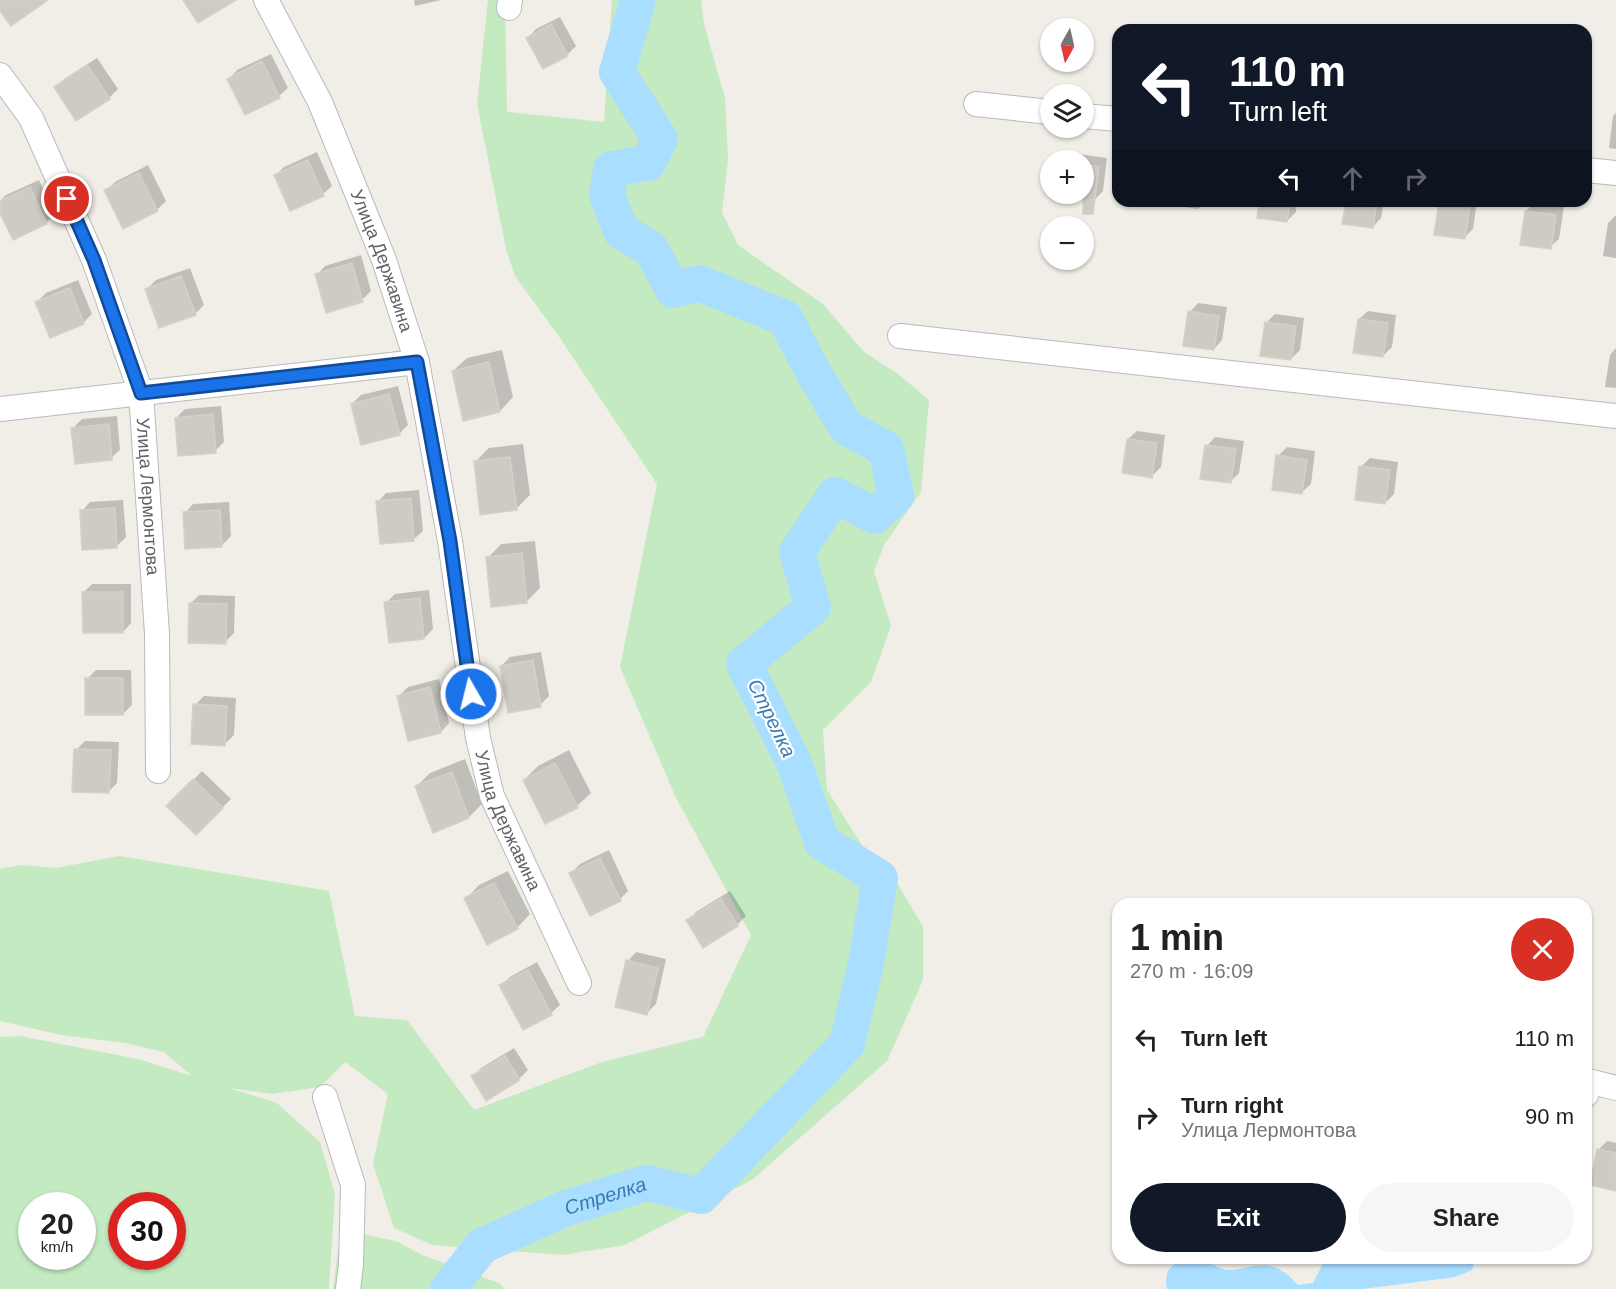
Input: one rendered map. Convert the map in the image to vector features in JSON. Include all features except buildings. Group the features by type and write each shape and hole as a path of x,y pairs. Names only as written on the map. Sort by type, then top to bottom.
{"street":[{"name":"Улица Державина","path":"266,0 320,102 384,260 417,362 450,541 477,738 492,796 579,983"},
{"name":"Улица Лермонтова","path":"0,75 31,118 94,260 141,393 157,634 158,771"},
{"path":"976,104 1040,111"},
{"path":"1094,117 1112,118"},
{"path":"1592,171 1616,173"},
{"path":"900,336 1616,416"},
{"path":"0,409 417,362"},
{"path":"1592,1082 1616,1088"},
{"path":"325,1096 353,1185 351,1265 348,1289"}],"green space":[{"path":"488,0 505,0 507,112 604,122 612,0 701,0 704,24 725,98 728,160 722,212 738,245 823,304 864,352 898,374 929,400 921,492 884,545 874,571 891,626 871,682 823,730 827,790 862,845 886,864 923,927 923,980 887,1061 752,1180 625,1245 563,1255 432,1245 394,1228 373,1164 388,1094 345,1062 320,1087 272,1094 229,1088 277,1103 320,1142 335,1194 329,1289 0,1289 0,1037 20,1036 138,1059 192,1076 164,1052 125,1043 61,1035 0,1021 0,869 21,865 56,868 119,856 329,891 355,1016 407,1020 474,1110 602,1062 703,1037 751,935 676,798 620,667 657,484 560,338 515,276 506,249 477,104"},
{"path":"362,1234 396,1241 422,1255 499,1283 505,1289 333,1289 338,1249"}],"water":[{"path":"1175,1264 1210,1264 1229,1270 1270,1266 1287,1274 1298,1285 1313,1283 1322,1264 1474,1264 1472,1270 1455,1277 1363,1289 1167,1289 1166,1280 1168,1272"}],"waterway":[{"name":"Стрелка","path":"448,1289 482,1246 564,1209 646,1183 701,1196 847,1044 866,963 880,878 822,842 794,763 744,664 813,607 797,552 835,495 875,516 896,496 886,449 846,427 812,370 785,318 699,283 673,290 651,249 621,231 607,195 611,169 648,163 660,139 617,72 638,0"}],"route":[{"path":"67,199 94,260 141,393 417,362 450,541 471,694"}]}
